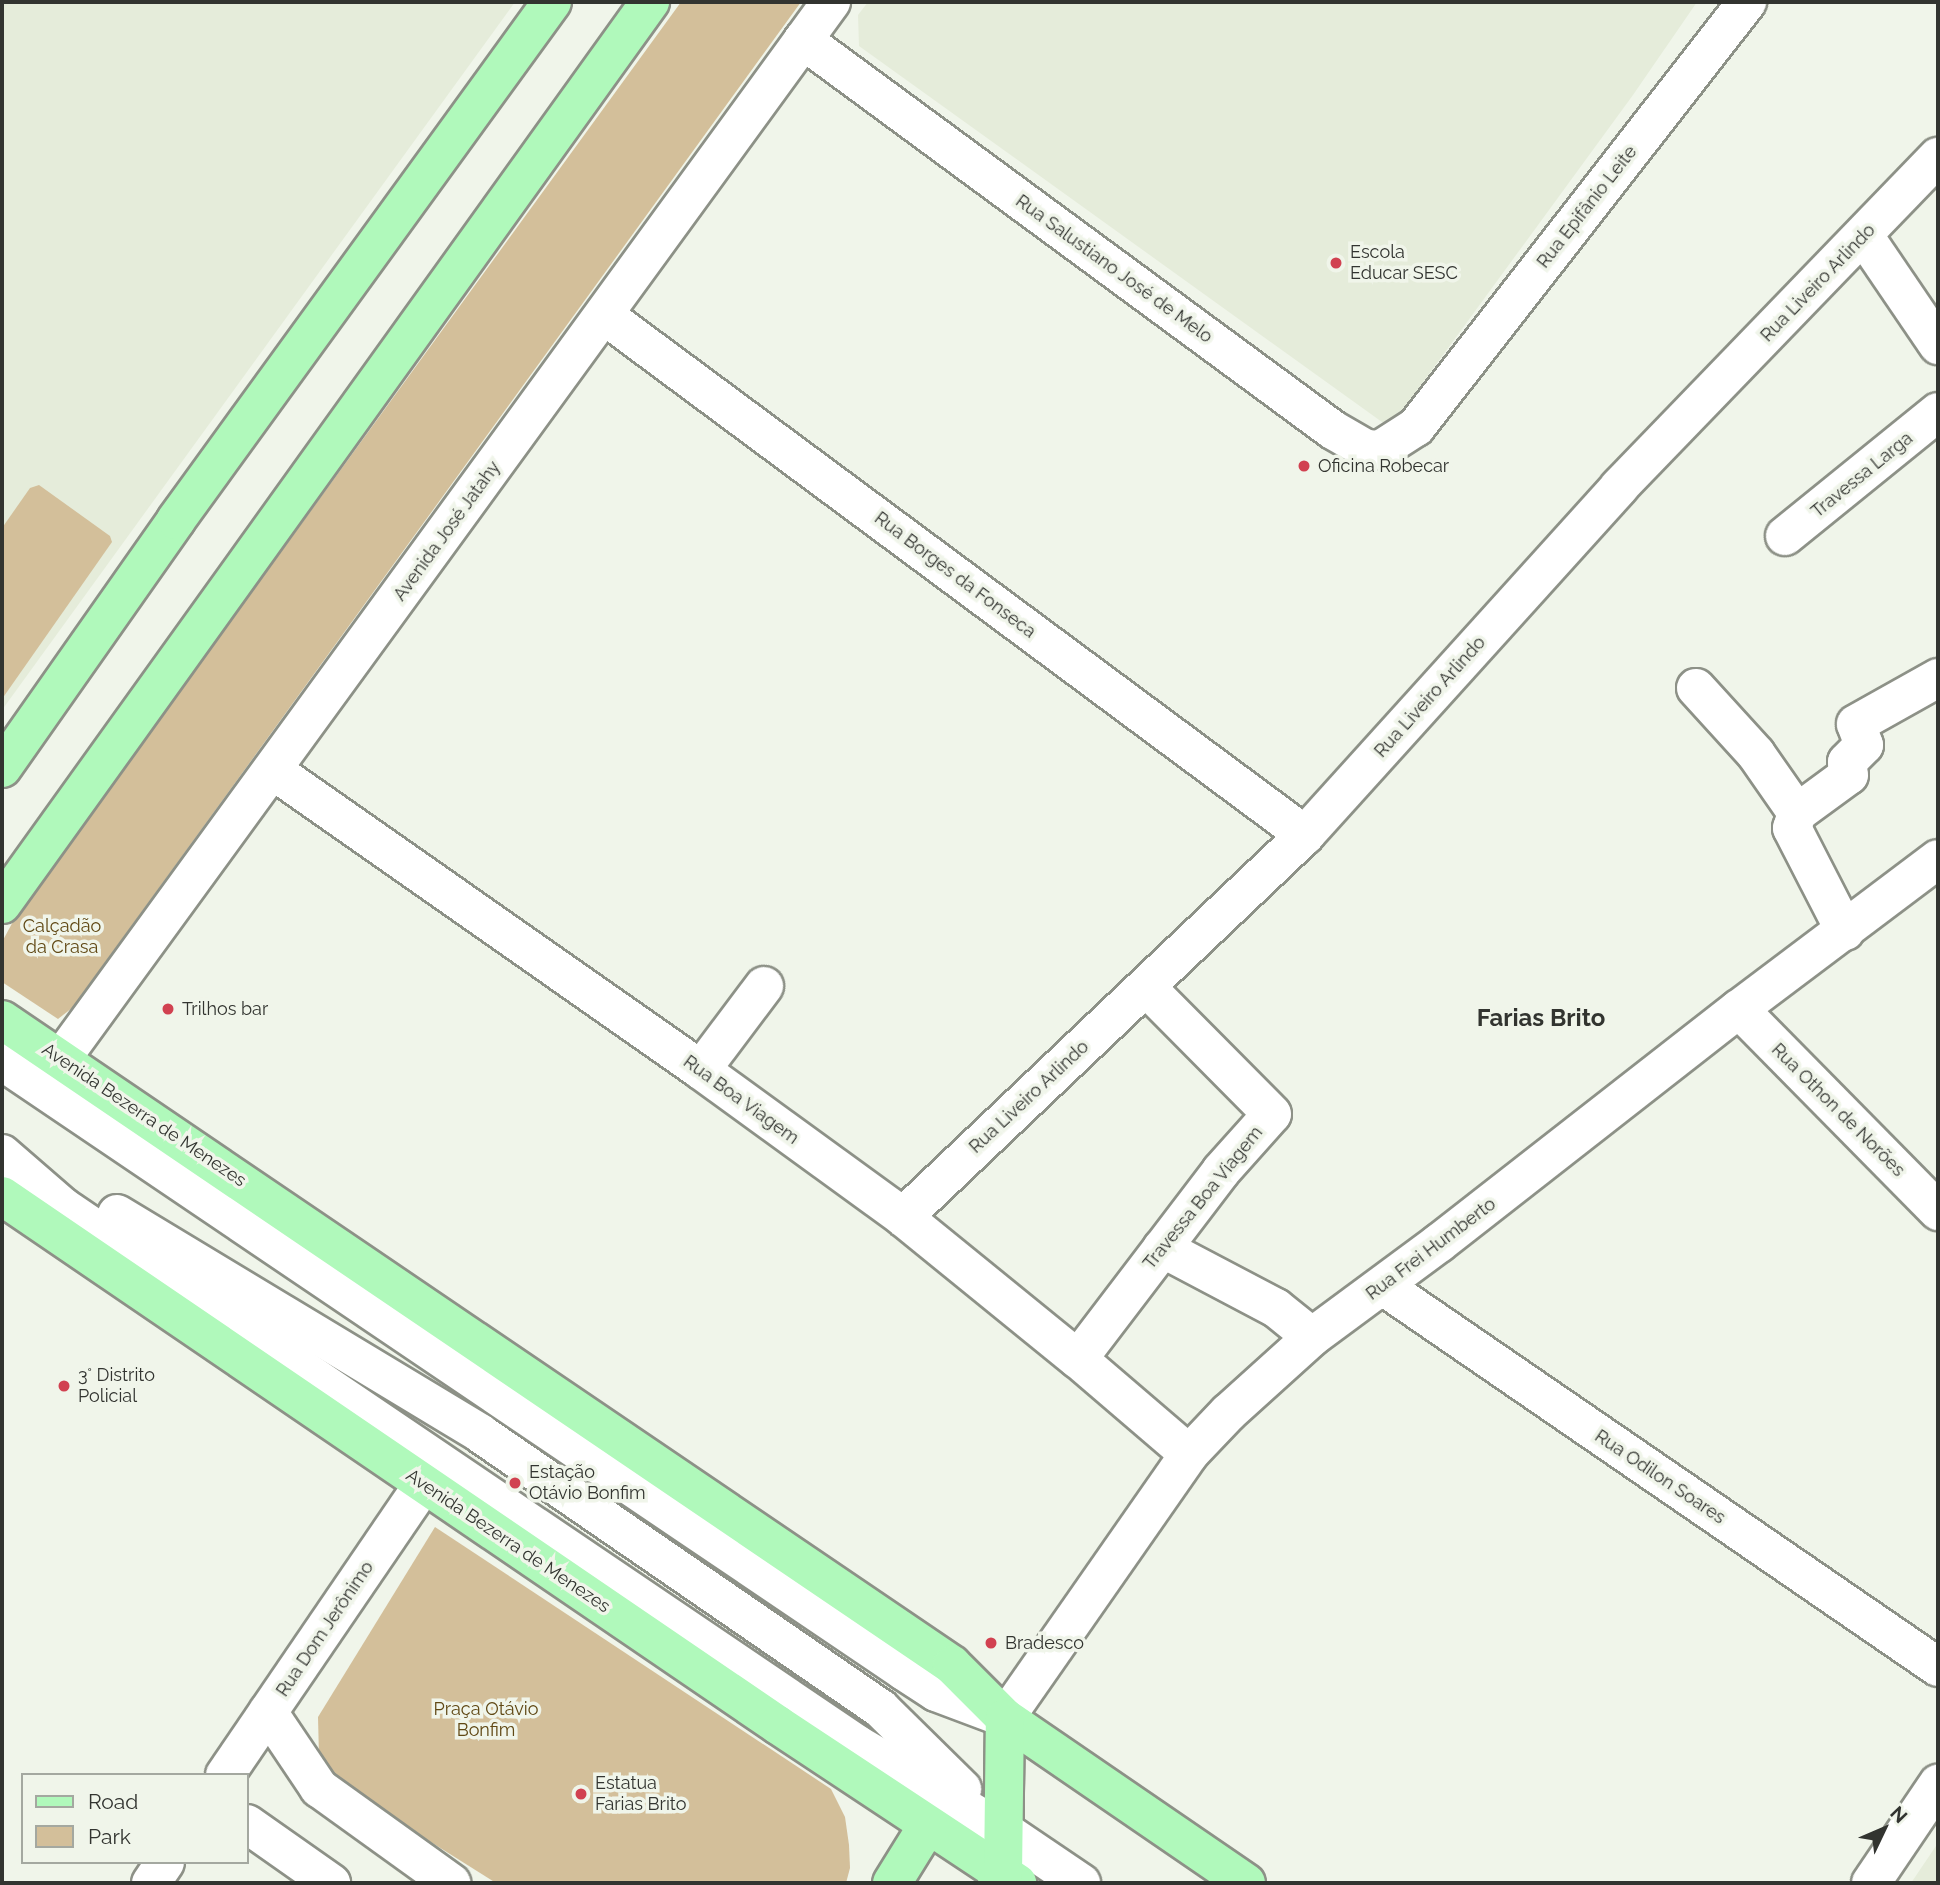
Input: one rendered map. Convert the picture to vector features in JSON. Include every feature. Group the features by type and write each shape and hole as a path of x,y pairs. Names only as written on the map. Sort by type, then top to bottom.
{"main road":[{"path":"2,768 176,520 552,2"},
{"path":"2,904 650,2"},
{"name":"Avenida Bezerra de Menezes","path":"2,1020 922,1643 952,1665 1005,1718 1247,1883"},
{"name":"Avenida Bezerra de Menezes","path":"2,1196 1006,1880"},
{"path":"1005,1718 1006,1880"},
{"path":"892,1883 928,1825"}],"street":[{"name":"Avenida José Jatahy","path":"61,1059 274,771 831,2"},
{"name":"Rua Epifânio Leite","path":"1427,411 1747,2"},
{"name":"Rua Salustiano José de Melo","path":"803,40 1333,430 1366,449 1380,450 1403,438 1427,411"},
{"name":"Rua Liveiro Arlindo","path":"903,1217 1305,835 1619,487 1938,157"},
{"path":"1864,236 1938,345"},
{"name":"Rua Borges da Fonseca","path":"604,315 1305,835"},
{"name":"Travessa Larga","path":"1785,537 1938,412"},
{"path":"1845,930 1792,828 1797,813 1849,775 1847,762 1864,745 1856,724 1938,678"},
{"path":"1696,688 1756,754 1797,813"},
{"name":"Rua Boa Viagem","path":"274,771 701,1070 903,1217 1078,1359 1189,1454"},
{"name":"Rua Frei Humberto","path":"1005,1718 1189,1454 1228,1413 1312,1337 1938,859"},
{"path":"701,1070 764,986"},
{"name":"Travessa Boa Viagem","path":"1078,1359 1221,1171 1272,1114 1146,986"},
{"name":"Rua Othon de Norões","path":"1739,1009 1938,1211"},
{"name":"Avenida Bezerra de Menezes","path":"2,1061 936,1692 1005,1718"},
{"name":"Avenida Bezerra de Menezes","path":"2,1152 63,1207 858,1745 1004,1830 1081,1883"},
{"path":"1163,1248 1276,1308 1312,1337"},
{"name":"Rua Odilon Soares","path":"1382,1286 1938,1667"},
{"name":"Rua Dom Jerônimo","path":"226,1773 424,1483"},
{"path":"268,1712 319,1788 451,1883"},
{"path":"1871,1883 1938,1784"},
{"path":"248,1825 331,1883"},
{"path":"151,1883 164,1864"}],"shaded area":[{"path":"2,2 515,2 2,710"},
{"name":"Escola Educar SESC","path":"868,2 1697,2 1633,95 1394,422 1382,422 859,46 858,15"},
{"path":"1938,1843 1938,1883 1911,1883"}],"green space":[{"name":"Calçadão da Crasa","path":"681,2 801,2 72,1008 58,1019 2,982 2,942 16,916"},
{"path":"39,485 110,536 112,542 2,699 2,528 30,488"},
{"name":"Praça Otávio Bonfim","path":"435,1527 831,1789 845,1817 850,1868 846,1883 496,1883 345,1788 319,1757 318,1717"}],"place":[{"name":"Escola Educar SESC","path":"1336,263"},
{"name":"Oficina Robecar","path":"1304,466"},
{"name":"Trilhos bar","path":"168,1009"},
{"name":"3° Distrito Policial","path":"64,1386"},
{"name":"Estação Otávio Bonfim","path":"515,1483"},
{"name":"Bradesco","path":"991,1643"},
{"name":"Estatua Farias Brito","path":"581,1794"}],"district":[{"name":"Farias Brito","path":"1541,1018"}]}
